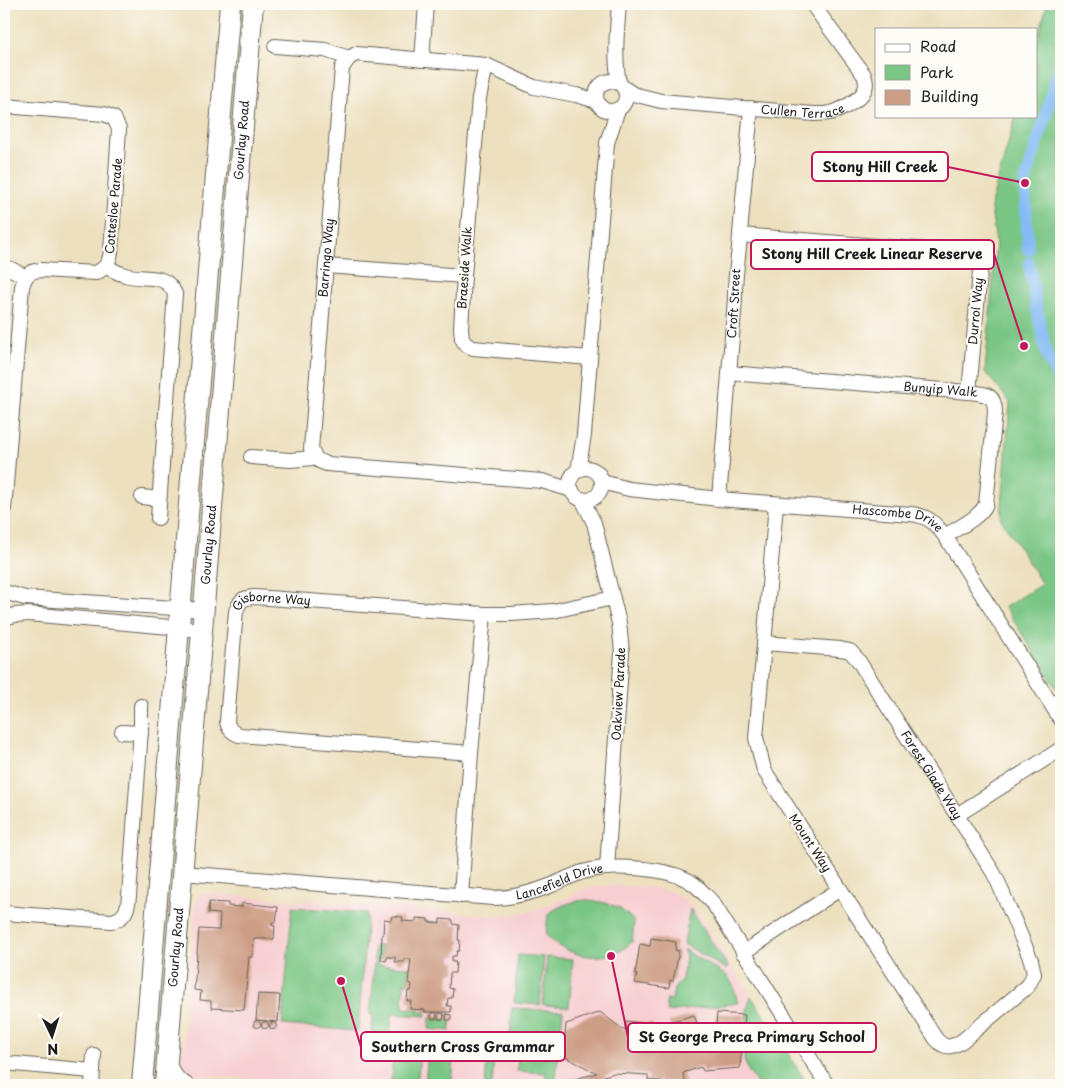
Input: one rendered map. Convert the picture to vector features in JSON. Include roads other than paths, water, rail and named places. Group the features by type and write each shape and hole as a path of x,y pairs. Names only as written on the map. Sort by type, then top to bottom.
{"main road":[{"name":"Gourlay Road","path":"142,1085 180,628 198,376 230,4"},
{"name":"Gourlay Road","path":"165,1085 253,4"},
{"path":"159,872 182,873"}],"street":[{"path":"422,60 426,4"},
{"path":"251,457 290,460 314,458 327,464 587,485 584,435 608,143 620,108 625,103 626,98 616,66 619,4"},
{"name":"Cullen Terrace","path":"622,86 633,94 661,101 814,114 841,109 871,85 866,81 864,75 812,4"},
{"path":"608,143 596,92 602,84 616,43"},
{"path":"275,46 325,50 349,58 356,54 486,65 534,87 550,89 602,84 611,81 622,86"},
{"name":"Barringo Way","path":"314,458 311,449 342,68 349,58"},
{"name":"Braeside Walk","path":"486,65 480,93 464,276 462,338 466,344 473,348 590,358"},
{"path":"550,89 560,93 576,95 610,110 620,108"},
{"name":"Cullen Terrace","path":"620,108 661,101"},
{"name":"Cottesloe Parade","path":"4,106 104,114 114,118 120,128 111,252 106,266 96,273 34,270 26,277"},
{"name":"Croft Street","path":"719,499 735,299 734,285 737,275 751,108"},
{"name":"Durrol Way","path":"740,235 968,253 974,256 979,263 980,272 970,392"},
{"path":"106,266 125,275 163,280 173,288 175,294 158,518"},
{"path":"326,266 464,276"},
{"path":"4,267 26,277 22,287 4,509"},
{"name":"Bunyip Walk","path":"729,373 970,392 989,396 993,399 995,406 986,504 979,514 944,536"},
{"name":"Hascombe Drive","path":"587,485 719,499 920,516 932,522 944,536 1061,720"},
{"name":"Oakview Parade","path":"587,485 594,523 619,623 622,652 607,868"},
{"path":"142,497 159,499"},
{"name":"Mount Way","path":"776,504 756,738 764,770 940,1044 950,1046 962,1042 1030,982"},
{"path":"5,590 25,598 204,610"},
{"path":"4,618 12,606 12,602 5,590"},
{"name":"Gisborne Way","path":"471,753 233,732 229,729 227,721 236,611 239,602 244,598 255,597 484,614 511,614 553,611 613,598"},
{"path":"4,618 29,614 202,630"},
{"path":"461,896 471,753 484,614"},
{"name":"Forest Glade Way","path":"764,643 840,649 850,651 858,660 993,872 1031,960 1034,974 1030,982"},
{"path":"4,913 111,921 116,921 125,914 129,896 141,733 141,706"},
{"path":"122,732 141,733"},
{"path":"957,815 1061,749"},
{"name":"Lancefield Drive","path":"182,873 493,898 523,895 538,891 570,876 607,868 662,871 679,876 703,892 713,904 827,1085"},
{"path":"743,953 840,889"},
{"path":"92,1085 94,1055"},
{"path":"166,1063 178,1079 187,1085"},
{"path":"4,1064 92,1071"}],"waterway":[{"path":"1028,250 1025,183 1061,64"},
{"path":"1029,263 1047,356 1061,384"}],"place":[{"name":"Stony Hill Creek","path":"1025,183"},
{"name":"Stony Hill Creek Linear Reserve","path":"1024,346"},
{"name":"St George Preca Primary School","path":"611,956"},
{"name":"Southern Cross Grammar","path":"341,981"}]}
